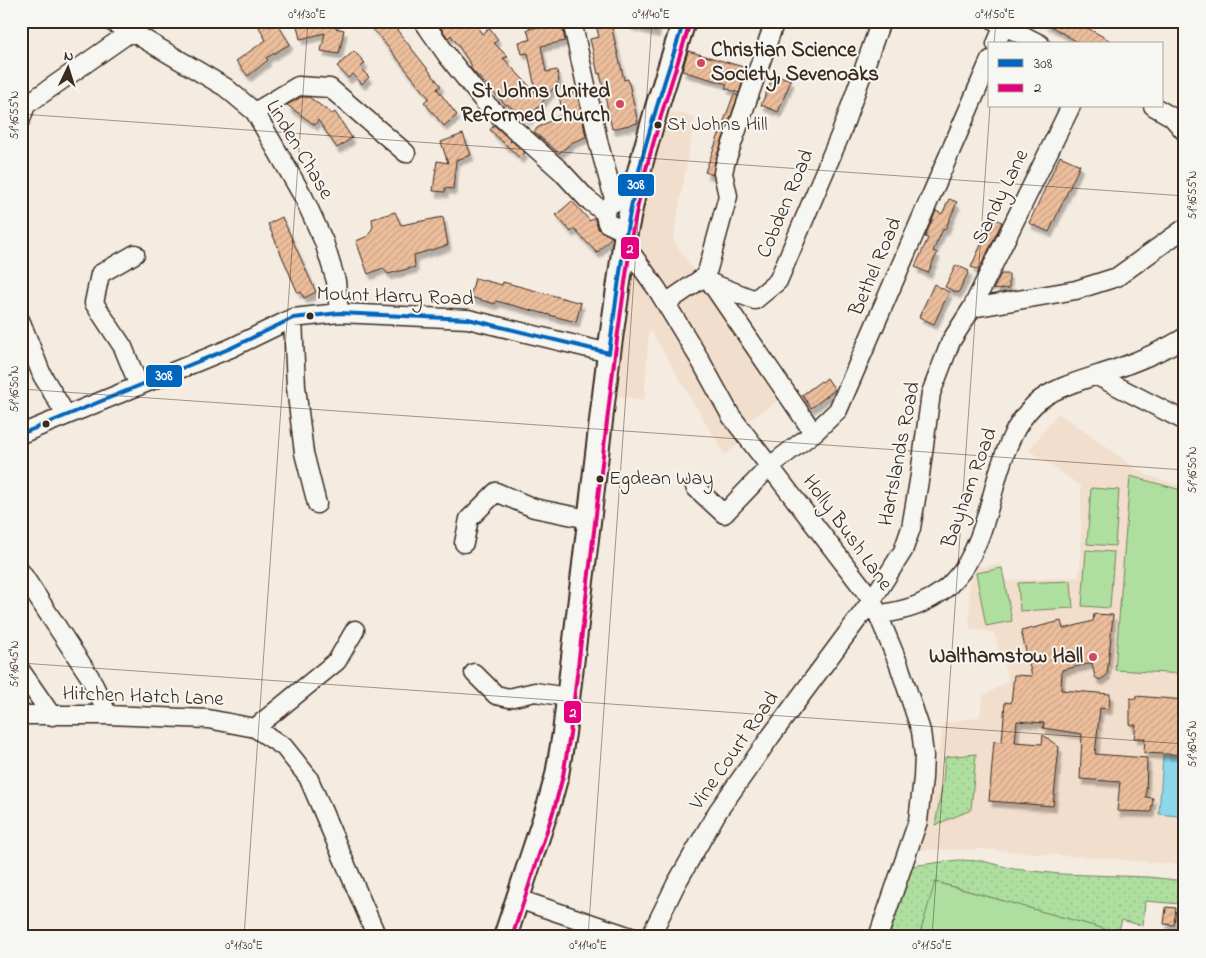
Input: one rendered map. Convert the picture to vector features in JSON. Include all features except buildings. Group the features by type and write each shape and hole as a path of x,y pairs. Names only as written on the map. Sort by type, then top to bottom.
{"main road":[{"path":"505,937 549,804 557,775 564,733 588,519 625,242 617,206 638,176 656,107 684,21"}],"street":[{"name":"Linden Chase","path":"110,21 132,31 225,87 255,112 304,198 324,242 336,281 340,313"},
{"path":"423,21 449,58 485,103 561,170 587,199 617,206 597,136 572,21"},
{"path":"774,21 725,164 723,173 728,196 708,269 707,280 813,432"},
{"name":"Cobden Road","path":"707,280 755,300 778,281 841,133 881,21"},
{"path":"996,42 1000,23 1036,42"},
{"path":"22,111 26,105 132,31"},
{"name":"Bethel Road","path":"695,487 724,514 770,466 816,431 838,410 988,65"},
{"path":"255,112 298,86 330,88 406,152"},
{"name":"Sandy Lane","path":"972,308 1070,108"},
{"path":"1156,108 1172,117 1185,132"},
{"path":"972,308 1076,290 1117,277 1185,228"},
{"name":"Holly Bush Lane","path":"625,242 666,303 731,416 875,607 899,665 921,731 924,756 918,821 878,937"},
{"path":"135,254 100,274 88,305 123,347 139,386"},
{"path":"666,303 707,280"},
{"name":"Hartslands Road","path":"875,607 903,551 910,528 931,393 951,341 972,308"},
{"name":"Mount Harry Road","path":"21,434 231,348 293,318 340,313 468,319 609,353"},
{"path":"293,318 296,387 304,452 301,470 317,504"},
{"path":"21,322 42,375 66,415"},
{"name":"Bayham Road","path":"875,607 922,603 954,581 969,560 982,527 1006,449 1019,422 1044,397 1155,354 1185,337"},
{"path":"1097,376 1185,421"},
{"path":"464,543 469,519 496,492 534,508 588,519"},
{"path":"21,572 90,677 108,715"},
{"name":"Vine Court Road","path":"650,937 676,884 718,811 771,736 875,607"},
{"path":"256,728 337,661 355,630"},
{"path":"21,671 52,716"},
{"path":"474,673 481,694 509,698 535,692 567,697"},
{"name":"Hitchen Hatch Lane","path":"21,715 108,715 208,719 256,728 284,747 308,777 378,937"},
{"path":"518,900 632,937"}],"shaded area":[{"path":"663,110 695,117 673,240 782,398 747,422 630,237"},
{"path":"632,261 740,443 725,455 649,328 644,400 618,396"},
{"name":"Walthamstow Hall","path":"1058,413 1146,475 1185,487 1185,854 1177,864 982,849 920,850 944,723 980,717 983,696 1009,681 994,633 970,628 969,568 1001,564 1007,581 1079,577 1081,486 1029,450"}],"green space":[{"path":"1130,476 1185,491 1185,674 1115,670"},
{"path":"1091,488 1119,490 1115,546 1087,544"},
{"path":"1086,550 1114,552 1110,608 1082,606"},
{"path":"1002,568 1012,621 986,626 976,573"},
{"path":"1071,581 1073,608 1020,611 1018,583"},
{"path":"976,754 971,810 935,825 943,782 945,757"},
{"path":"958,860 982,861 1014,869 1060,874 1148,877 1185,881 1185,883 1180,904 1145,901 1143,926 1122,920 1117,937 1102,937 1104,929 936,882 919,937 889,937 911,866"},
{"path":"935,882 1105,929 1102,937 919,937"}],"water":[{"path":"1163,756 1185,757 1185,817 1159,814"}],"transit line":[{"name":"308","path":"609,353 633,197 654,117 684,21"},
{"name":"2","path":"512,937 563,776 570,734 615,354 632,233 644,176 690,23"},
{"name":"308","path":"21,434 231,348 293,318 339,313 468,319 609,353"}],"place":[{"name":"Christian Science Society, Sevenoaks","path":"701,63"},
{"name":"St Johns United Reformed Church","path":"620,104"},
{"name":"St Johns Hill","path":"658,125"},
{"name":"Egdean Way","path":"600,479"},
{"name":"Walthamstow Hall","path":"1093,657"}]}
